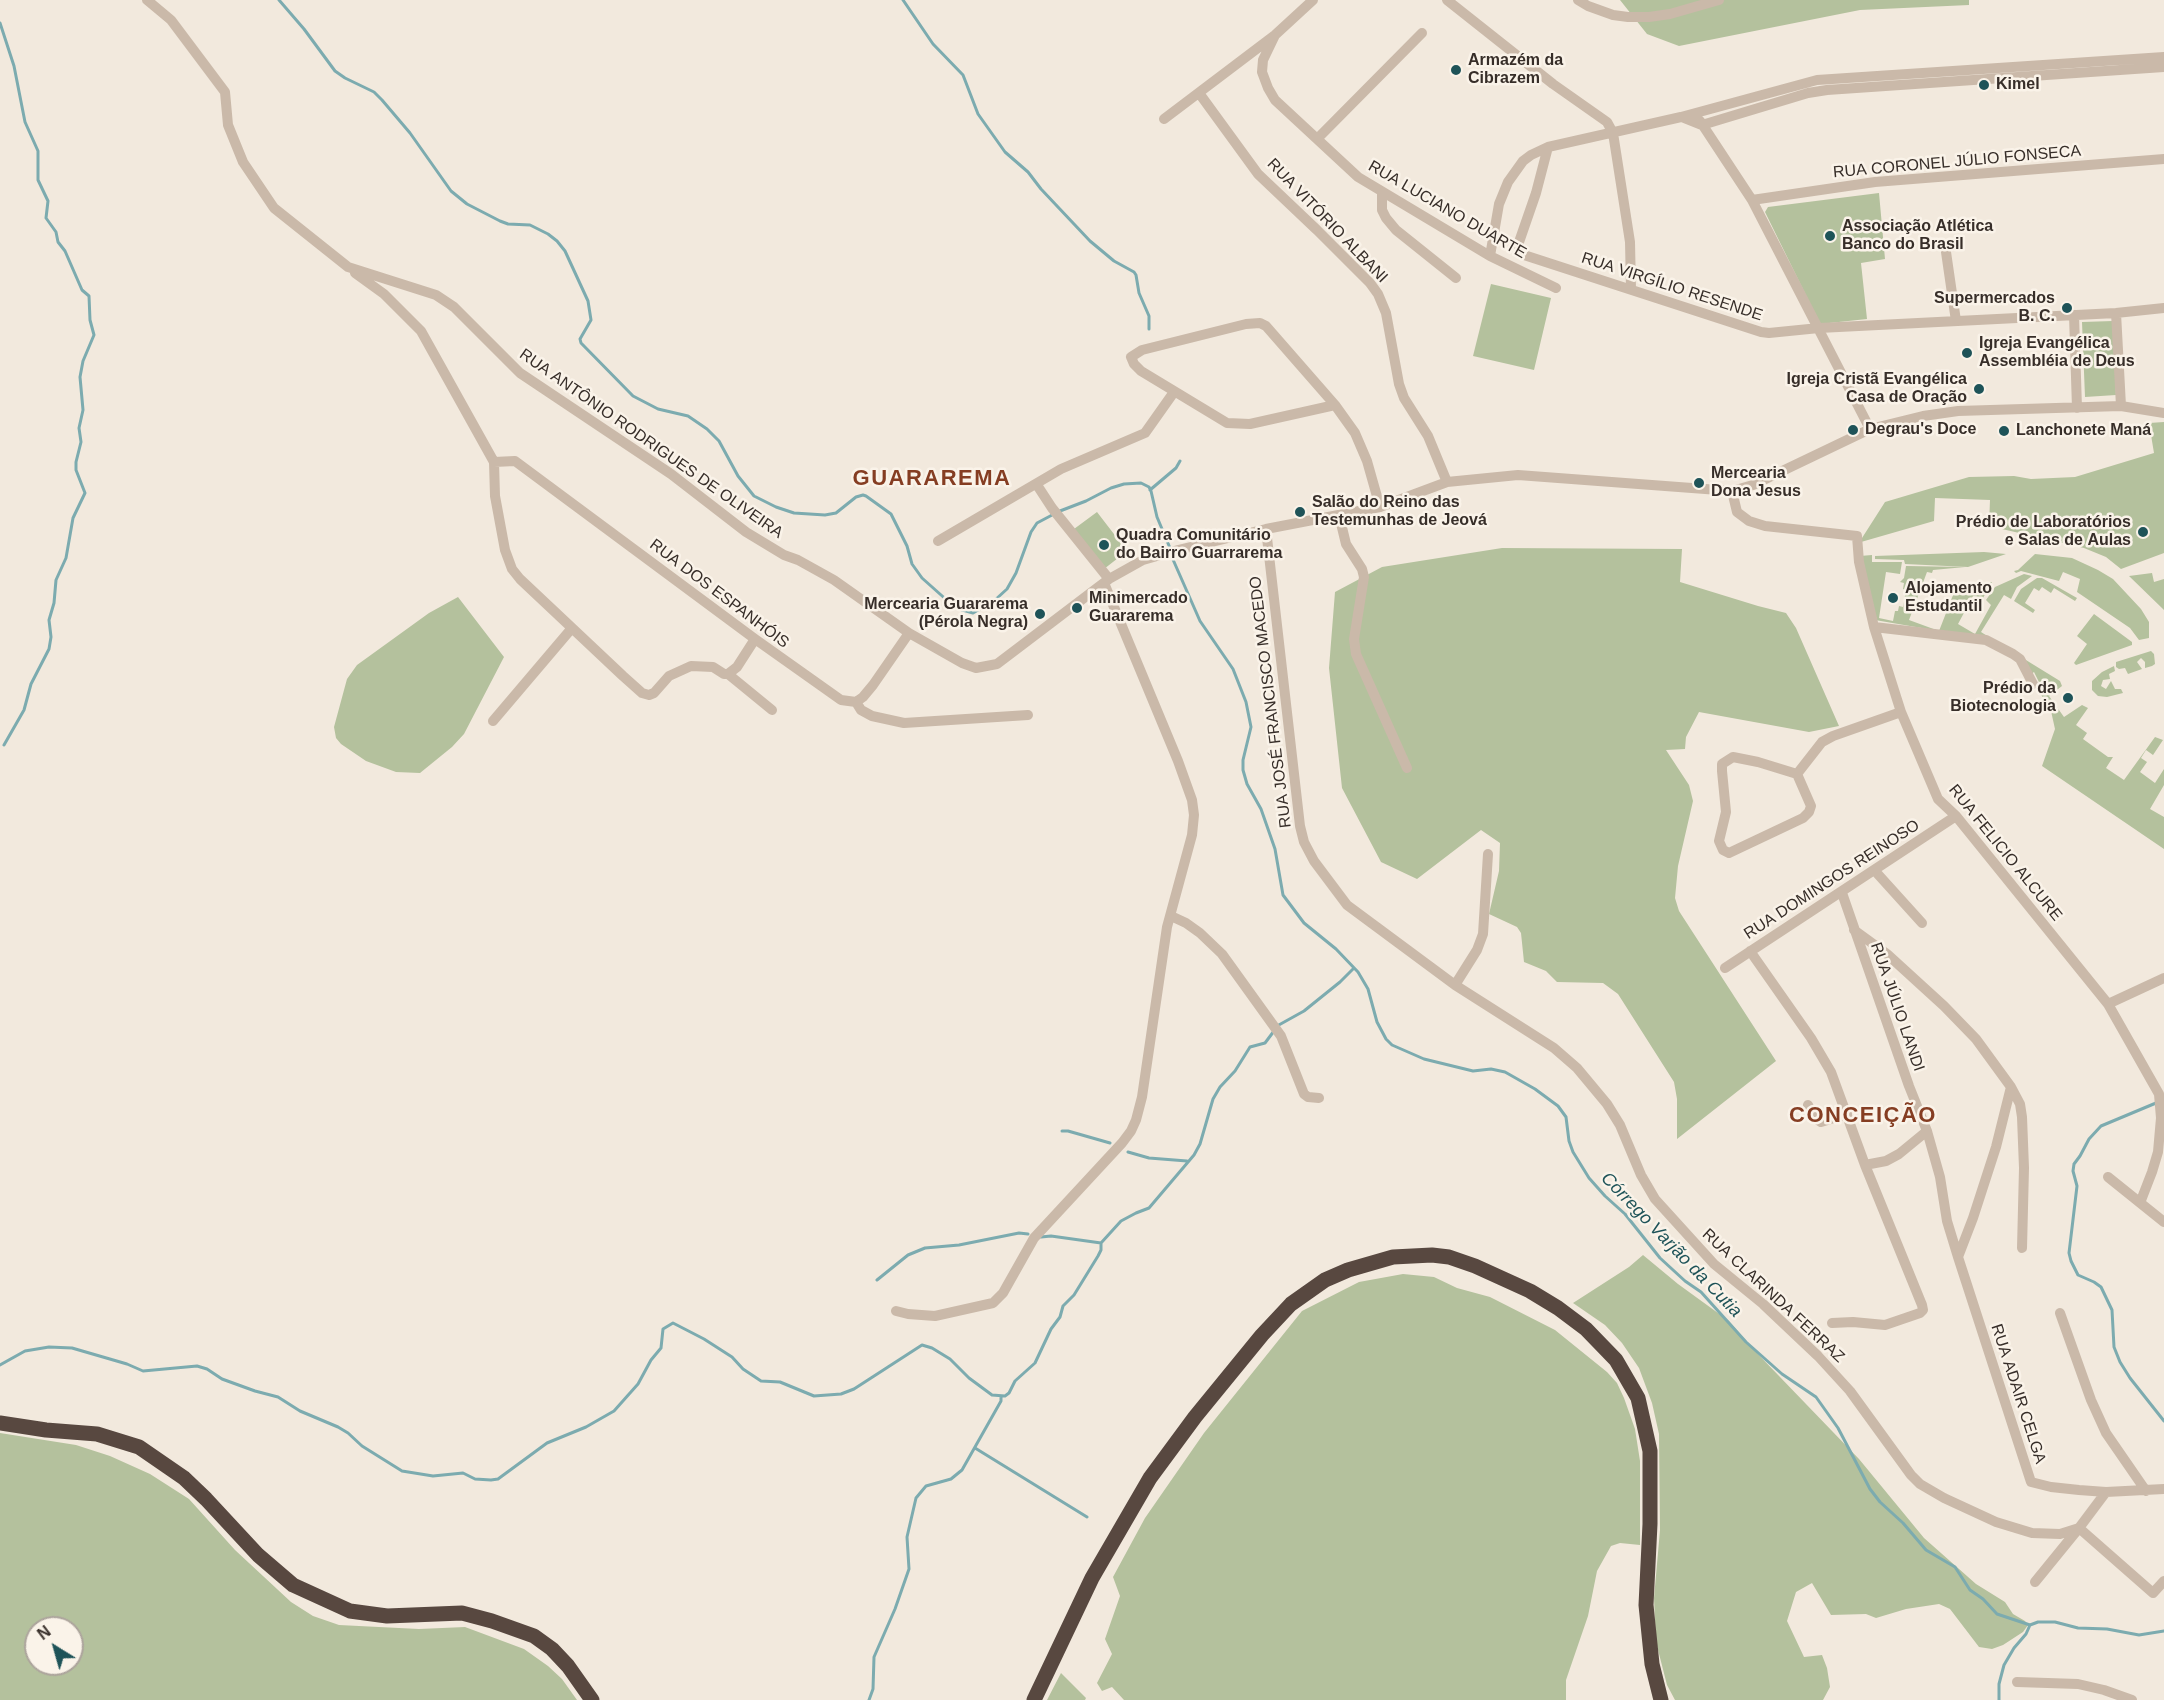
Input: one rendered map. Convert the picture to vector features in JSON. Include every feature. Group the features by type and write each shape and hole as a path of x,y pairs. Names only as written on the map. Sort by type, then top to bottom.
{"highway":[{"path":"1034,1700 1092,1578 1150,1478 1195,1417 1262,1335 1291,1304 1325,1280 1348,1270 1393,1257 1432,1255 1449,1257 1475,1266 1530,1291 1557,1308 1586,1329 1616,1360 1638,1398 1650,1451 1650,1524 1646,1605 1652,1664 1661,1700"},
{"path":"0,1423 96,1434 139,1447 184,1478 258,1555 293,1585 350,1611 387,1616 462,1613 492,1620 534,1636 552,1649 568,1666 592,1700"}],"street":[{"path":"147,0 171,20 225,92 228,125 243,162 274,208 384,294 421,331 494,462 495,496 505,550 512,569 520,579 642,693 649,695 654,693 669,676 691,666 713,667 728,674 772,710"},
{"path":"1164,120 1275,35 1313,0"},
{"path":"1447,0 1552,84 1607,122 1613,133 1630,242 1631,289"},
{"path":"1578,0 1613,15 1628,17 1670,14 1719,0"},
{"path":"1317,139 1422,33"},
{"name":"RUA LUCIANO DUARTE","path":"1275,35 1263,60 1262,72 1275,100 1358,177 1490,256 1556,288"},
{"path":"2151,63 2164,57"},
{"path":"1681,117 1702,125 1819,91 2029,71 2151,63 2164,67"},
{"path":"1490,256 1498,204 1508,182 1523,161 1548,147 1681,117 1817,80 1974,75"},
{"path":"1817,80 1819,91"},
{"name":"RUA VITÓRIO ALBANI","path":"1199,93 1258,174 1317,230 1378,294 1386,313 1399,384 1404,398 1428,436 1447,482"},
{"path":"1696,113 1752,200 1870,429"},
{"name":"RUA VIRGÍLIO RESENDE","path":"1548,147 1536,193 1518,245 1524,255 1761,332 1821,332 2164,308"},
{"name":"RUA CORONEL JÚLIO FONSECA","path":"1752,200 1875,182 2164,159"},
{"path":"1382,193 1382,210 1396,230 1456,278"},
{"path":"1946,252 1956,321"},
{"name":"RUA ANTÔNIO RODRIGUES DE OLIVEIRA","path":"348,267 436,294 454,307 520,373 533,383 671,474 761,542 834,580 909,633 962,663 976,668 998,664 1106,581 1143,560 1266,529 1380,507 1447,482 1518,475 1732,491"},
{"path":"2116,313 2121,406"},
{"path":"2074,315 2077,408"},
{"path":"1335,405 1250,424 1227,423 1141,371 1131,357 1142,350 1246,324 1260,323 1274,334 1335,405 1355,433 1362,448 1380,507"},
{"path":"938,542 1061,469 1145,433 1174,392"},
{"path":"1732,491 1753,485 1870,429 1923,416 1958,411 2121,406 2164,413"},
{"name":"RUA DOS ESPANHÓIS","path":"494,462 515,461 822,688 841,700 856,702 861,710 872,716 904,723 1028,715"},
{"path":"896,1311 935,1316 984,1307 998,1299 1004,1293 1034,1238 1131,1131 1142,1097 1167,927 1192,835 1194,815 1192,800 1106,581 1037,485"},
{"name":"RUA FELICIO ALCURE","path":"1732,491 1737,512 1749,521 1765,526 1857,536 1859,562 1874,627 1901,712 1938,799 1956,816 2108,1004 2159,1094 2161,1118 2158,1152 2140,1203"},
{"path":"1339,515 1346,544 1362,569 1364,577 1354,639 1356,654 1407,768"},
{"name":"RUA JOSÉ FRANCISCO MACEDO","path":"1266,529 1299,826 1305,843 1314,861 1347,904 1455,985"},
{"path":"1874,627 1986,640 2020,659 2033,684"},
{"path":"493,721 572,628"},
{"path":"856,702 873,685 909,633"},
{"path":"728,674 737,667 755,639"},
{"path":"1797,774 1822,742 1901,712"},
{"path":"1733,757 1797,774 1811,806 1809,812 1803,818 1729,853 1723,850 1719,841 1726,812 1722,764 1733,757"},
{"name":"RUA DOMINGOS REINOSO","path":"1725,968 1956,816"},
{"path":"1455,985 1477,950 1483,934 1488,854"},
{"path":"1875,871 1922,923"},
{"name":"RUA JÚLIO LANDI","path":"1842,893 1909,1086 1927,1131 1940,1177 1947,1221 1958,1257"},
{"path":"1171,916 1186,923 1214,945 1276,1029 1288,1052 1304,1094 1308,1097 1319,1098"},
{"path":"1854,929 1887,954 1976,1038 2020,1104 2024,1167 2022,1248"},
{"path":"1750,951 1811,1038 1831,1072 1865,1165 1916,1285 1923,1310 1917,1315 1885,1324 1832,1323"},
{"path":"2108,1004 2164,978"},
{"name":"RUA CLARINDA FERRAZ","path":"1455,985 1554,1048 1577,1068 1607,1104 1620,1125 1641,1175 1655,1199 1714,1264 1763,1304 1842,1383 1920,1484 1996,1522 2032,1533 2060,1534 2079,1528"},
{"path":"1958,1257 1996,1147 2010,1087"},
{"path":"1808,1105 1815,1118 1821,1122 1847,1114"},
{"path":"1865,1165 1886,1161 1899,1154 1927,1131"},
{"path":"2108,1177 2164,1222"},
{"name":"RUA ADAIR CELGA","path":"1958,1257 2031,1482 2051,1487 2106,1492 2164,1489"},
{"path":"2060,1313 2091,1400 2106,1433 2146,1491"},
{"path":"2035,1582 2106,1492"},
{"path":"2079,1528 2153,1593 2164,1581"},
{"path":"2017,1682 2078,1684 2132,1700"}],"green space":[{"path":"1620,0 1969,0 1969,5 1860,10 1679,46 1647,34"},
{"name":"Associação Atlética Banco do Brasil","path":"1879,193 1885,259 1861,263 1867,319 1820,324 1765,212 1768,207"},
{"path":"1491,284 1551,298 1534,370 1473,356"},
{"path":"2113,321 2116,395 2085,397 2082,322"},
{"path":"2164,422 2164,553 2121,569 2106,557 2084,548 1989,526 1990,500 1935,498 1934,521 1861,542 1885,502 1969,477 2014,476 2031,479 2075,477 2154,453 2149,423"},
{"name":"Quadra Comunitário do Bairro Guarrarema","path":"1097,512 1127,551 1104,569 1074,529"},
{"path":"1502,548 1682,549 1680,582 1786,613 1796,628 1839,726 1809,732 1699,712 1686,737 1685,749 1666,750 1689,785 1693,801 1678,866 1675,898 1679,911 1776,1061 1677,1139 1677,1099 1674,1082 1618,994 1603,983 1557,982 1546,971 1524,962 1521,933 1517,927 1489,914 1499,871 1500,843 1481,830 1417,879 1381,862 1342,788 1329,668 1335,592 1382,567"},
{"path":"1984,552 2006,554 1968,567 1905,564 1904,560 1875,559 1875,556"},
{"path":"2035,554 2072,558 2113,579 2141,609 2149,622 2149,638 2139,640 2130,628 2077,592 2080,579 2063,572 2059,581 2014,571"},
{"path":"1872,555 1872,562 1902,562 1900,574 1886,572 1879,618 1893,621 1895,611 1898,611 1899,606 1903,607 1906,590 1903,589 1904,583 1900,582 1904,578 1906,566 1965,567 1927,572 1909,620 1939,631 1875,620 1860,556"},
{"path":"2152,573 2154,582 2164,579 2164,610 2129,576"},
{"path":"2024,574 2032,576 2017,587 2011,599 2004,595 1981,632 2006,648 1939,631 1957,585 1954,583 1992,582 1983,598 1973,596 1958,624 1975,634 1991,605 1986,600 1995,587"},
{"path":"2037,578 2042,578 2077,598 2075,601 2054,588 2051,593 2042,587 2039,591 2034,588 2025,603 2035,610 2033,613 2014,601 2021,589"},
{"path":"458,597 504,657 464,734 420,773 396,772 366,761 336,738 334,727 347,679 357,665 429,613"},
{"path":"2094,614 2132,642 2132,645 2076,665 2074,663 2087,644 2077,636"},
{"path":"2151,651 2154,654 2155,664 2152,666 2145,668 2145,662 2141,658 2137,662 2142,669 2128,674 2125,668 2116,667 2116,662"},
{"path":"2021,657 2060,681 2062,686 2049,696 2064,717 2082,705 2088,708 2076,725 2087,733 2083,739 2108,757 2113,757 2106,768 2124,780 2155,737 2163,740 2153,755 2146,750 2141,758 2147,762 2140,772 2155,783 2164,769 2164,785 2150,809 2164,817 2164,849 2042,766 2055,729 2051,711 2035,685 2039,682 2034,672 2030,675"},
{"path":"2114,666 2115,671 2109,674 2110,679 2103,680 2101,686 2106,689 2111,681 2115,689 2121,689 2123,693 2107,697 2098,696 2092,690 2092,681 2102,672"},
{"path":"1643,1255 1729,1321 1859,1459 1924,1538 1976,1584 2005,1602 2013,1614 2025,1621 2028,1625 2023,1632 1992,1649 1979,1647 1950,1609 1939,1604 1906,1609 1876,1618 1866,1614 1831,1615 1812,1583 1796,1592 1787,1621 1804,1657 1822,1655 1830,1687 1823,1700 1675,1700 1667,1685 1656,1642 1654,1598 1660,1530 1659,1434 1652,1403 1639,1368 1622,1343 1605,1325 1573,1303 1629,1267"},
{"path":"1403,1274 1434,1277 1457,1288 1490,1297 1555,1330 1607,1372 1617,1383 1624,1398 1635,1429 1640,1461 1640,1545 1620,1543 1611,1546 1597,1571 1588,1616 1566,1680 1566,1700 1124,1700 1112,1687 1102,1691 1097,1683 1112,1654 1105,1639 1120,1596 1113,1577 1145,1518 1204,1433 1302,1311 1359,1282"},
{"path":"0,1433 76,1445 110,1456 150,1474 189,1499 235,1550 291,1602 313,1616 339,1625 419,1629 465,1627 524,1649 562,1679 577,1700 0,1700"},
{"path":"1061,1673 1086,1698 1085,1700 1047,1700"}],"waterway":[{"path":"279,0 335,71 374,92 382,100 410,133 451,191 467,204 500,221 508,224 530,225 557,241 565,251 588,301 591,320 580,339 581,343 633,396 658,409 688,416 707,429 719,441 738,476 754,496 794,513 825,515 836,513 856,497 866,496 891,514 907,546 912,564 922,578 950,603 959,609 973,613 995,600 1007,589 1016,573 1031,532 1037,523 1054,514"},
{"path":"903,0 933,44 963,75 978,114 1005,152 1028,172 1090,241 1114,261 1134,272 1139,293 1149,316 1149,329"},
{"path":"0,23 14,66 25,122 38,151 38,180 48,201 46,218 56,232 58,242 65,251 82,290 89,296 90,320 94,335 83,361 80,377 83,410 79,428 81,442 76,470 85,493 73,518 66,558 56,580 54,603 49,620 51,637 49,649 31,684 24,710 4,745"},
{"path":"1150,490 1176,468 1180,461"},
{"path":"1060,511 1111,488 1124,484 1141,483 1149,487 1151,491 1157,517 1170,548"},
{"name":"Córrego Varjão da Cutia","path":"1171,555 1200,621 1233,669 1246,702 1251,727 1243,760 1243,770 1247,784 1261,809 1275,849 1283,895 1304,923 1336,949 1358,972 1368,989 1377,1022 1386,1039 1392,1045 1424,1059 1473,1071 1491,1069 1505,1072 1535,1089 1558,1106 1566,1117 1573,1152 1589,1178 1625,1214 1660,1258 1701,1292 1746,1342 1782,1374 1816,1397 1838,1428 1870,1489 1880,1502 1903,1523 1926,1550 1955,1567 1970,1590 1983,1599 1997,1614 2030,1625 2038,1622 2055,1622 2078,1628 2107,1629 2139,1635 2164,1631"},
{"path":"1277,1026 1304,1011 1354,968"},
{"path":"0,1365 25,1351 49,1347 72,1348 143,1371 197,1366 207,1369 222,1379 278,1397 300,1411 338,1427 362,1446 402,1471 433,1476 463,1473 475,1479 491,1480 498,1479 547,1443 586,1427 614,1411 638,1384 651,1360 661,1348 663,1329 673,1323 732,1357 743,1369 761,1381 780,1382 814,1396 841,1394 854,1389 922,1345 950,1359 969,1378 992,1395 1005,1396 1015,1381 1035,1363 1051,1329 1060,1317 1063,1306 1074,1295 1098,1256 1101,1243 1121,1221 1149,1208 1194,1155 1200,1144 1213,1099 1220,1087 1235,1071 1250,1047 1265,1043 1274,1031"},
{"name":"Córrego Varjão da Cutia","path":"2156,1103 2101,1126 2089,1139 2074,1164 2073,1171 2077,1186 2069,1253 2078,1275 2101,1287 2112,1310 2114,1347 2120,1362 2164,1421"},
{"path":"1062,1131 1110,1143"},
{"path":"1128,1152 1149,1158 1187,1161"},
{"path":"877,1280 908,1255 925,1248 959,1245 1019,1233 1028,1234"},
{"path":"1041,1237 1051,1236 1101,1243"},
{"path":"869,1700 873,1689 874,1657 909,1569 907,1537 916,1498 926,1486 951,1479 962,1470 1001,1401 1001,1397"},
{"path":"975,1448 1087,1517"},
{"path":"1999,1700 1999,1684 2004,1665 2030,1625"}],"place":[{"name":"Armazém da Cibrazem","path":"1456,70"},
{"name":"Kimel","path":"1984,85"},
{"name":"Associação Atlética Banco do Brasil","path":"1830,236"},
{"name":"Supermercados B. C.","path":"2067,308"},
{"name":"Igreja Evangélica Assembléia de Deus","path":"1967,353"},
{"name":"Igreja Cristã Evangélica Casa de Oração","path":"1979,389"},
{"name":"Degrau's Doce","path":"1853,430"},
{"name":"Lanchonete Maná","path":"2004,431"},
{"name":"Mercearia Dona Jesus","path":"1699,483"},
{"name":"Salão do Reino das Testemunhas de Jeová","path":"1300,512"},
{"name":"Prédio de Laboratórios e Salas de Aulas","path":"2143,532"},
{"name":"Quadra Comunitário do Bairro Guarrarema","path":"1104,545"},
{"name":"Alojamento Estudantil","path":"1893,598"},
{"name":"Minimercado Guararema","path":"1077,608"},
{"name":"Mercearia Guararema (Pérola Negra)","path":"1040,614"},
{"name":"Prédio da Biotecnologia","path":"2068,698"}],"district":[{"name":"GUARAREMA","path":"932,479"},
{"name":"CONCEIÇÃO","path":"1863,1116"}]}
